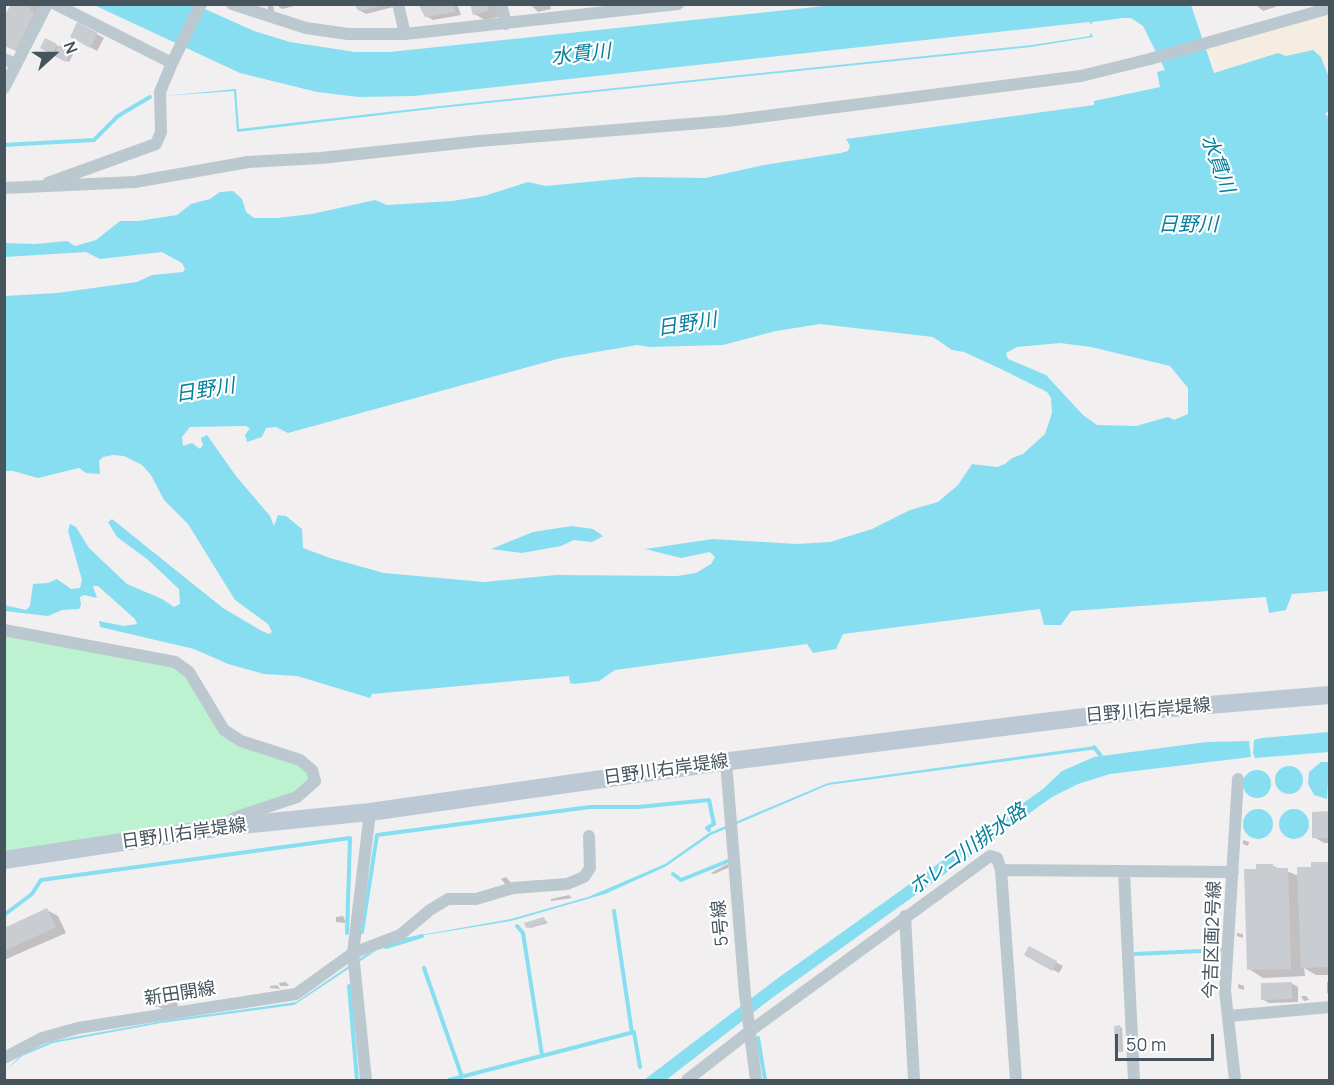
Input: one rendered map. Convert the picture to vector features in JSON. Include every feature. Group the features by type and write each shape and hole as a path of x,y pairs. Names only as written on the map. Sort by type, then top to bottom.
{"street":[{"path":"4,88 10,62 47,4"},
{"path":"54,4 171,63"},
{"path":"42,186 70,173 156,144 161,132 159,92 201,4"},
{"path":"232,4 306,28 348,34 405,34 678,4"},
{"path":"398,4 405,34"},
{"path":"501,4 506,24"},
{"path":"4,188 135,182 248,162 321,158 479,141 727,121 1081,76 1150,59 1329,8"},
{"path":"4,630 175,662 189,672 224,730 241,741 300,760 312,770 315,781 297,797 234,818 222,827"},
{"name":"日野川右岸堤線","path":"4,860 222,827 370,812 726,762 1124,711 1329,695"},
{"name":"5号線","path":"726,762 745,995 756,1080"},
{"name":"今吉区画2号線","path":"1235,1080 1225,991 1238,779"},
{"path":"366,1080 353,953 370,812"},
{"name":"新田開線","path":"4,1058 42,1038 78,1028 296,994 353,953 400,935 430,910 448,899 476,899 513,888 567,884 584,877 590,868 589,836"},
{"path":"687,1080 750,1027 990,856 997,858 1001,870 1016,1080"},
{"path":"1001,870 1233,872"},
{"path":"1124,872 1134,1080"},
{"path":"905,916 914,1080"},
{"path":"1229,1016 1329,1007"}],"green space":[{"path":"5,634 173,665 186,675 213,723 305,768 310,778 298,792 218,822 5,852"}],"sand":[{"path":"1329,13 1329,78 1325,63 1313,50 1286,56 1278,53 1214,72 1210,67 1217,65 1214,57 1208,58 1206,50"}],"water":[{"name":"日野川","path":"94,5 196,5 254,31 290,42 355,52 390,52 834,5 1191,5 1214,73 1278,53 1286,56 1313,50 1321,57 1330,80 1329,110 1325,114 1330,118 1329,591 1292,594 1286,610 1269,613 1266,597 1071,611 1061,625 1044,625 1040,609 843,634 836,649 813,653 807,644 615,670 599,681 574,684 570,683 569,676 372,694 370,698 297,676 264,674 228,664 194,649 100,627 99,621 124,626 137,624 135,619 98,586 93,586 97,598 84,595 80,597 79,609 62,610 48,616 5,611 4,605 26,610 30,606 33,584 48,583 57,579 71,589 80,588 82,580 68,531 70,524 76,527 89,548 127,584 162,599 174,607 180,604 179,589 147,559 117,537 108,522 112,519 223,608 260,630 269,634 272,632 268,624 235,600 188,524 164,500 151,475 142,465 124,456 113,455 103,457 99,461 100,474 86,473 79,468 38,478 5,471 5,296 57,293 137,282 152,275 183,272 185,269 182,263 162,252 100,259 86,252 5,257 5,243 35,244 67,241 75,246 96,240 120,221 138,221 177,215 191,204 210,199 220,192 233,191 242,199 246,212 254,218 277,218 312,214 375,200 387,205 452,201 484,196 528,182 546,186 639,177 705,178 764,165 841,153 848,151 850,146 846,139 1094,105 1094,101 1160,87 1157,72 1165,70 1143,26 1131,18 1123,18 1092,22 1092,25 1089,22 414,96 359,97 317,92 240,73","holes":["820,324 933,337 952,350 964,352 1001,369 1047,392 1051,398 1052,413 1045,434 1023,454 1012,458 1005,464 997,467 972,464 958,485 938,502 910,510 872,529 830,542 797,544 713,539 645,549 681,558 710,552 715,557 711,564 696,573 677,576 556,575 484,582 384,573 303,548 302,529 286,516 278,515 274,526 270,516 236,476 207,435 201,438 203,445 200,449 192,443 183,446 182,437 190,427 245,426 250,428 245,435 247,442 262,437 266,428 276,427 288,433 561,358 637,345 649,347 723,345 776,331","1060,343 1091,347 1170,366 1188,388 1188,414 1174,420 1168,417 1136,426 1097,425 1083,415 1046,375 1008,359 1006,353 1017,347"]},
{"path":"1091,33 1093,37 1031,47 440,108 237,132 234,91 163,96 236,89 239,129 1032,45 1090,36"},
{"path":"572,526 593,529 603,536 592,542 574,540 561,546 522,553 491,549 533,532"},
{"path":"1329,732 1329,752 1255,758 1253,753 1254,740"},
{"name":"ホレコ川排水路","path":"1249,741 1251,757 1110,774 1078,784 1052,797 772,998 666,1080 644,1080 778,978 1043,789 1062,771 1094,757 1206,742"},
{"path":"1095,746 1098,749 828,785 711,835 665,867 605,894 511,921 425,935 377,950 294,1005 161,1023 53,1043 22,1056 5,1071 22,1054 52,1041 168,1020 296,1002 365,955 404,938 511,919 588,897 665,864 709,833 828,783"},
{"path":"1321,762 1329,762 1327,799 1314,795 1308,784 1309,772"},
{"path":"1289,766 1299,770 1303,780 1299,790 1289,794 1279,790 1275,780 1279,770"},
{"path":"1257,770 1267,774 1271,784 1267,794 1257,798 1247,794 1243,784 1247,774"},
{"path":"1258,809 1269,813 1273,824 1269,835 1258,839 1247,835 1243,824 1247,813"},
{"path":"1294,809 1305,813 1309,824 1305,835 1294,839 1283,835 1279,824 1283,813"}],"building":[{"path":"11,4 32,4 30,9 34,13 16,51 4,46 4,17"},
{"path":"355,4 385,4 386,5 359,11"},
{"path":"418,4 454,4 455,12 425,17"},
{"path":"470,4 488,4 489,10 473,15"},
{"path":"77,22 98,33 90,48 70,37"},
{"path":"45,38 57,44 52,55 40,48"},
{"path":"59,45 71,51 66,62 54,56"},
{"path":"1330,811 1330,838 1312,838 1312,812"},
{"path":"1311,862 1328,862 1330,866 1330,967 1301,968 1297,867 1311,867"},
{"path":"1256,864 1273,864 1274,868 1288,868 1291,969 1247,970 1244,869 1256,869"},
{"path":"47,908 56,927 4,951 4,928"},
{"path":"544,917 546,922 526,928 524,923"},
{"path":"1029,946 1057,961 1052,971 1024,955"},
{"path":"1292,982 1292,999 1261,1000 1261,983"},
{"path":"171,992 172,1005 155,1007 154,995"},
{"path":"1120,1025 1121,1052 1115,1052 1114,1026"}],"waterway":[{"path":"4,145 94,140 118,116 150,97"},
{"path":"1094,747 1104,760"},
{"path":"362,932 377,835 590,807 638,807 709,800 714,824 707,828 709,830"},
{"path":"4,915 32,894 41,880 350,838 347,933"},
{"path":"673,874 681,880 728,861"},
{"path":"614,911 632,1033"},
{"path":"517,926 523,933 542,1055"},
{"path":"386,947 422,936"},
{"path":"1135,954 1222,950"},
{"path":"424,968 462,1077"},
{"path":"349,986 357,1080"},
{"path":"449,1080 634,1032 640,1067"},
{"path":"758,1038 765,1080"}],"water label":[{"name":"水貫川","path":"581,55"},
{"name":"水貫川","path":"1217,164"}]}
